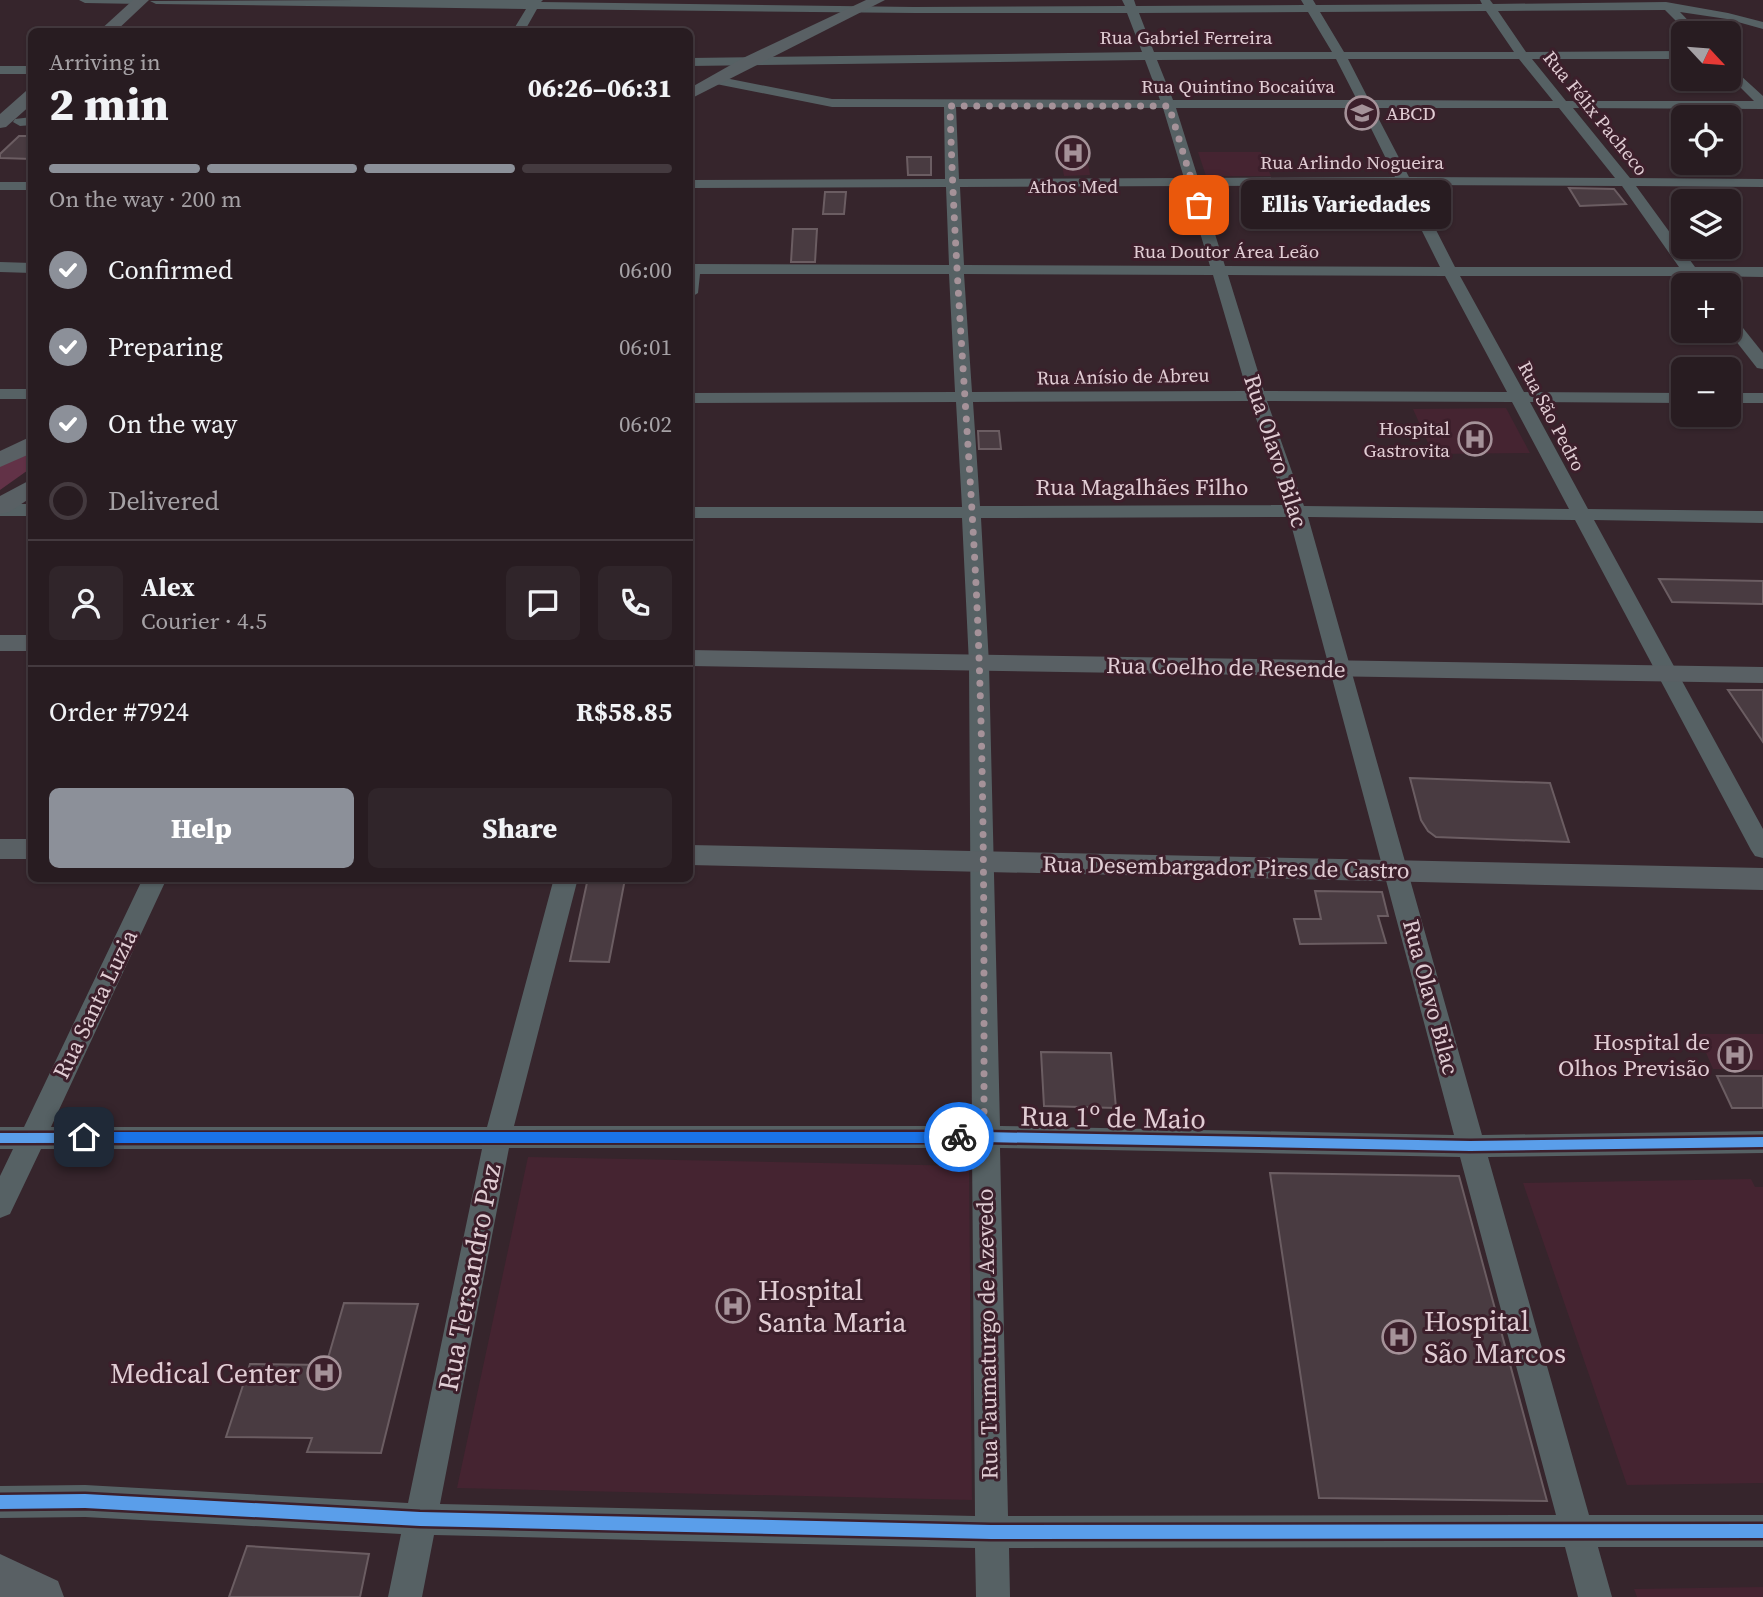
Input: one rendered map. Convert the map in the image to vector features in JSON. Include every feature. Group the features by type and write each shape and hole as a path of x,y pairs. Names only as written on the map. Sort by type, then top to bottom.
{"main road":[{"path":"110,28 149,0"},
{"path":"125,28 149,0"},
{"path":"693,92 749,61 878,0"},
{"path":"0,126 28,99"},
{"path":"0,126 28,118"},
{"path":"0,460 28,445"},
{"path":"0,508 28,489"},
{"path":"0,643 28,643"},
{"name":"Rua Coelho de Resende","path":"693,658 1763,675"},
{"path":"0,849 28,849"},
{"name":"Rua Desembargador Pires de Castro","path":"693,855 1763,879"},
{"path":"0,1576 42,1597"}],"street":[{"path":"85,0 731,4 856,10 1130,5 1664,3 1763,26"},
{"path":"520,28 535,3"},
{"path":"1664,3 1682,21"},
{"name":"Rua Olavo Bilac","path":"1130,5 1169,106 1257,396 1297,511 1595,1597"},
{"name":"Rua São Pedro","path":"1309,5 1340,55 1450,271 1763,849"},
{"name":"Rua Félix Pacheco","path":"1488,5 1522,55 1626,183 1689,271"},
{"name":"Rua Gabriel Ferreira","path":"693,62 1148,56 1671,55"},
{"path":"0,70 28,70"},
{"name":"Rua Quintino Bocaiúva","path":"715,80 832,103 950,106 1763,104"},
{"path":"1741,81 1763,104"},
{"name":"Rua Taumaturgo de Azevedo","path":"950,106 955,271 965,398 979,664 993,1597"},
{"name":"Rua Arlindo Nogueira","path":"693,184 1405,181 1763,183"},
{"path":"0,186 28,186"},
{"path":"0,267 28,268"},
{"name":"Rua Doutor Área Leão","path":"693,269 1763,272"},
{"path":"1741,336 1763,364"},
{"path":"0,394 28,394"},
{"name":"Rua Anísio de Abreu","path":"693,398 1671,398"},
{"path":"1741,398 1763,398"},
{"path":"0,508 28,510"},
{"name":"Rua Magalhães Filho","path":"693,513 1297,511 1763,517"},
{"name":"Rua Santa Luzia","path":"0,1206 153,882"},
{"name":"Rua Tersandro Paz","path":"405,1597 498,1136 565,882"},
{"name":"Rua 1º de Maio","path":"0,1138 984,1137 1470,1146 1763,1142"},
{"path":"0,1502 85,1501 420,1519 991,1532 1763,1531"}],"shaded area":[{"name":"Athos Med","path":"1058,143 1085,143 1090,175 1064,176"},
{"path":"1198,152 1261,152 1271,176 1206,176"},
{"name":"Hospital Gastrovita","path":"1506,408 1530,453 1433,454 1413,409"},
{"path":"28,449 28,470 0,490 0,463"},
{"name":"Hospital de Olhos Previsão","path":"1698,1034 1763,1034 1763,1070 1713,1069"},
{"name":"Hospital Santa Maria","path":"528,1157 969,1166 972,1500 457,1488"},
{"path":"1751,1179 1755,1187 1763,1187 1763,1483 1627,1485 1523,1183"},
{"path":"1763,1587 1763,1597 1637,1597 1634,1589"}],"building":[{"path":"19,136 28,136 28,159 0,158 0,154"},
{"path":"907,157 931,157 931,175 908,175"},
{"path":"1569,188 1614,189 1626,204 1580,206"},
{"path":"825,192 846,192 844,214 823,214"},
{"path":"793,229 817,229 815,262 791,262"},
{"path":"978,431 999,431 1001,449 979,449"},
{"path":"1659,579 1763,581 1763,604 1672,602"},
{"path":"1728,690 1763,690 1763,742"},
{"path":"1410,778 1550,783 1569,842 1436,837 1421,820"},
{"path":"587,882 624,882 609,962 570,961"},
{"path":"1315,891 1382,892 1388,916 1378,916 1386,943 1300,944 1294,919 1321,919"},
{"path":"1041,1052 1111,1053 1116,1108 1044,1106"},
{"path":"1717,1076 1763,1076 1763,1108 1732,1108"},
{"name":"Hospital São Marcos","path":"1270,1173 1459,1176 1547,1501 1319,1498"},
{"name":"Medical Center","path":"344,1303 418,1304 381,1453 307,1452 312,1438 226,1437 250,1364 326,1365"},
{"path":"247,1546 369,1554 360,1597 229,1597"}],"cycle path":[{"path":"0,1138 984,1137 1470,1146 1763,1142"},
{"path":"0,1502 85,1501 420,1519 991,1532 1763,1531"}],"way so far":[{"path":"959,1137 984,1137 982,860 975,565 955,271 950,106 1169,106 1199,205"}],"place":[{"name":"ABCD","path":"1362,113"},
{"name":"Athos Med","path":"1073,153"},
{"name":"Ellis Variedades","path":"1199,205"},
{"name":"Hospital Gastrovita","path":"1475,439"},
{"name":"Hospital de Olhos Previsão","path":"1735,1055"},
{"name":"Hospital Santa Maria","path":"733,1306"},
{"name":"Hospital São Marcos","path":"1399,1337"},
{"name":"Medical Center","path":"324,1373"}],"route":[{"path":"84,1137 959,1137"}]}
